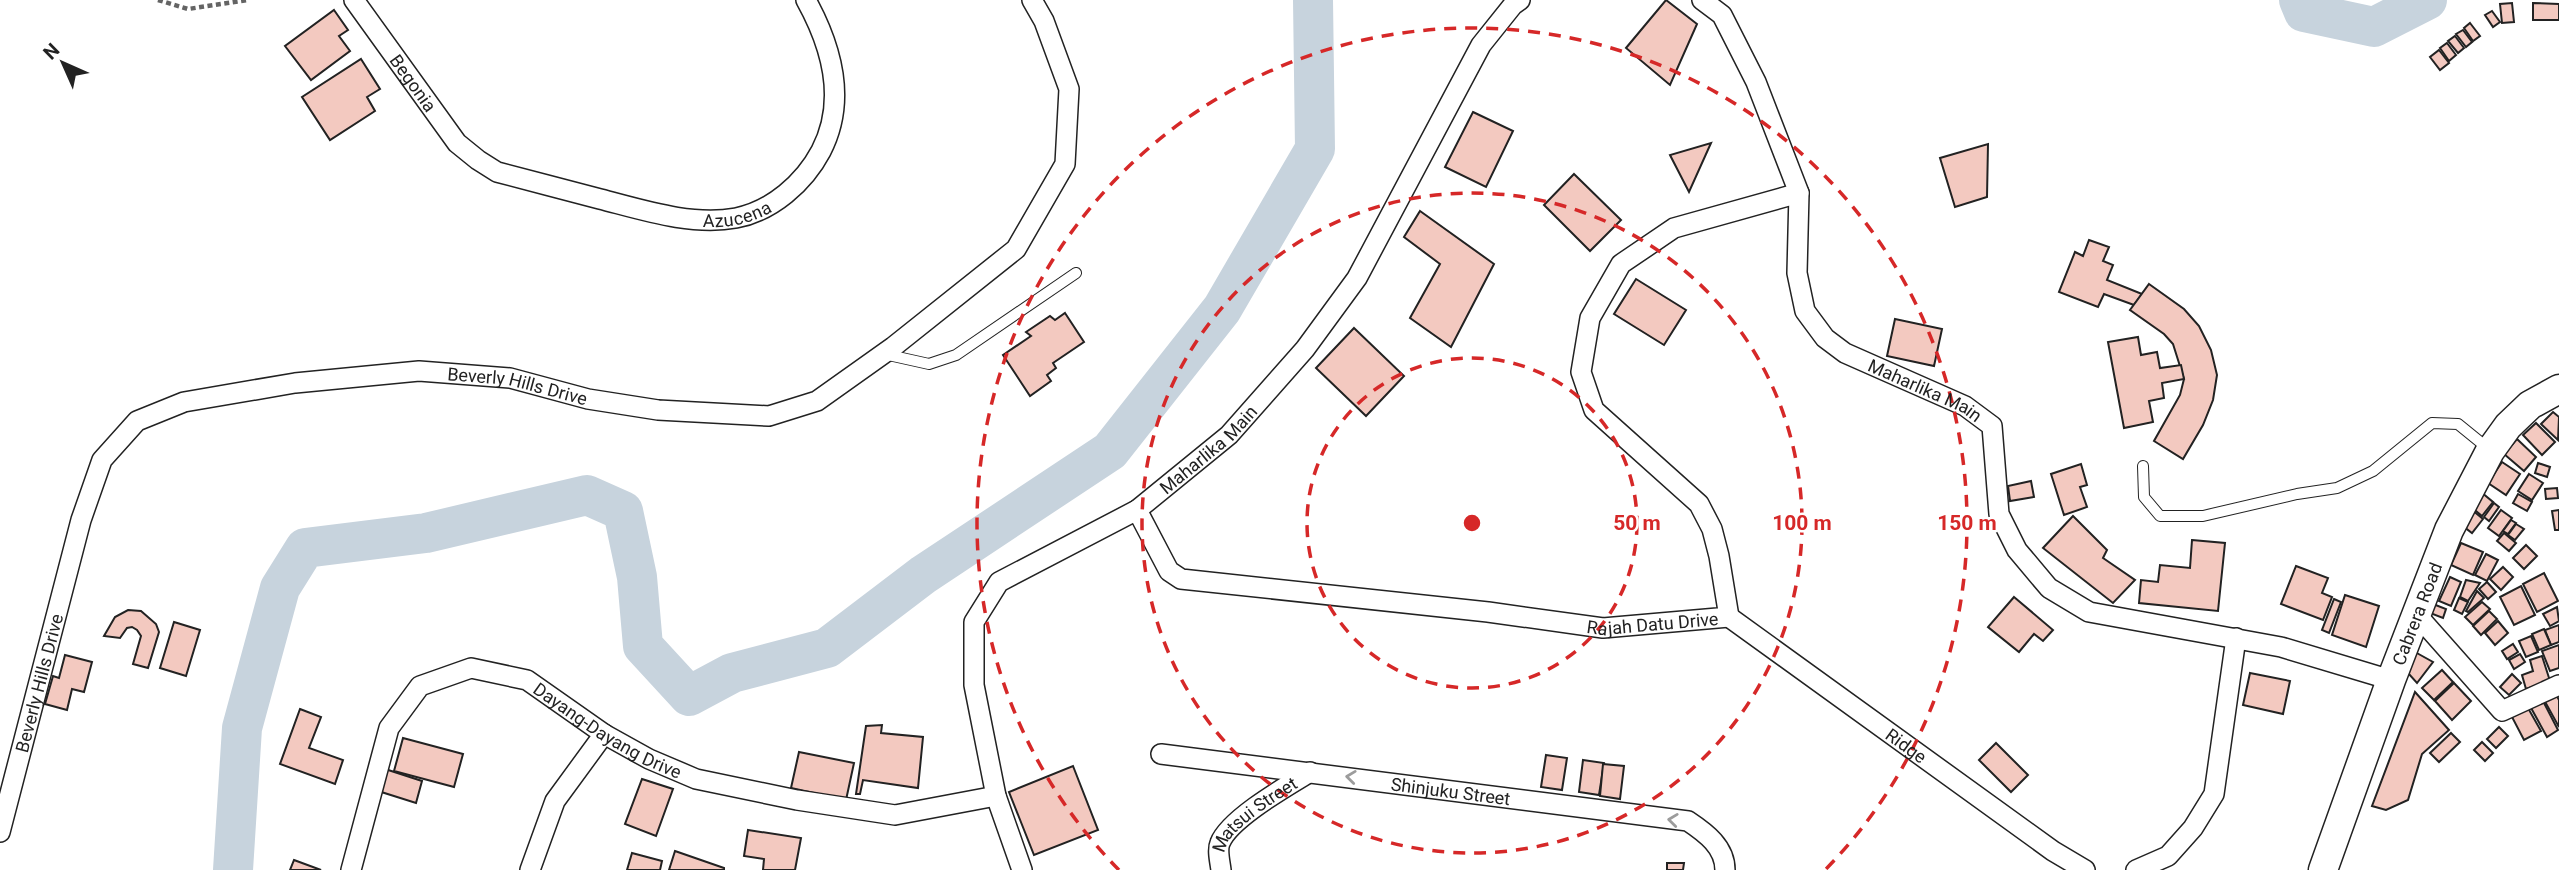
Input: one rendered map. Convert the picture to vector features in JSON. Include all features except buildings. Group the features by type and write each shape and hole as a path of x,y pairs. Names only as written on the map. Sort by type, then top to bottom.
{"main road":[{"name":"Cabrera Road","path":"2323,870 2391,680 2449,530 2490,451 2508,426 2530,405 2559,389"}],"street":[{"name":"Begonia","path":"354,0 457,143 478,160"},
{"name":"Azucena","path":"478,160 497,172 660,215 698,219 735,218 761,210 802,180 831,133 835,82 829,53 806,0"},
{"name":"Beverly Hills Drive","path":"0,832 81,520 102,460 137,421 184,402 295,383 419,371 510,378 589,399 659,410 769,416 817,401 884,354 1016,249 1065,164 1069,89 1044,21 1032,0"},
{"name":"Maharlika Main","path":"1022,870 996,796 974,685 974,622 999,582 1137,510 1229,435 1305,349 1357,278 1481,45 1520,0"},
{"name":"Maharlika Main","path":"1702,0 1722,15 1756,82 1799,193 1797,273 1805,311 1825,338 1845,353 1965,406 1992,426 1999,514 2017,550 2049,588 2089,611 2281,647 2391,680"},
{"name":"Rajah Datu Drive","path":"1137,510 1169,571 1181,579 1475,611 1603,628 1729,617 1712,529 1699,504 1594,410 1581,372 1587,331 1590,318 1621,264 1674,228 1799,193"},
{"path":"2417,615 2502,711 2559,685"},
{"name":"Ridge","path":"1729,617 2053,852 2085,870"},
{"path":"2136,870 2168,856 2193,828 2214,794 2236,638"},
{"name":"Dayang-Dayang Drive","path":"351,870 389,728 420,686 471,668 527,680 604,734 649,759 696,779 797,800 895,815 996,796"},
{"path":"530,870 555,801 604,734"},
{"name":"Shinjuku Street","path":"1161,754 1688,821 1709,835 1725,864"},
{"name":"Matsui Street","path":"1221,870 1218,845 1226,832 1272,796 1310,772"}],"lane":[{"path":"884,354 929,364 956,355 1076,273"},
{"path":"2143,466 2144,497 2160,516 2203,516 2297,494 2337,488 2373,471 2432,423 2458,424 2490,451"}],"path":[{"path":"158,0 188,9 248,0"}],"waterway":[{"path":"233,870 242,728 280,588 305,548 426,533 587,495 623,511 637,577 643,646 689,696 732,673 827,648 923,575 1110,451 1222,309 1315,149 1313,0"},
{"path":"2299,0 2304,12 2374,27 2427,0"}]}
